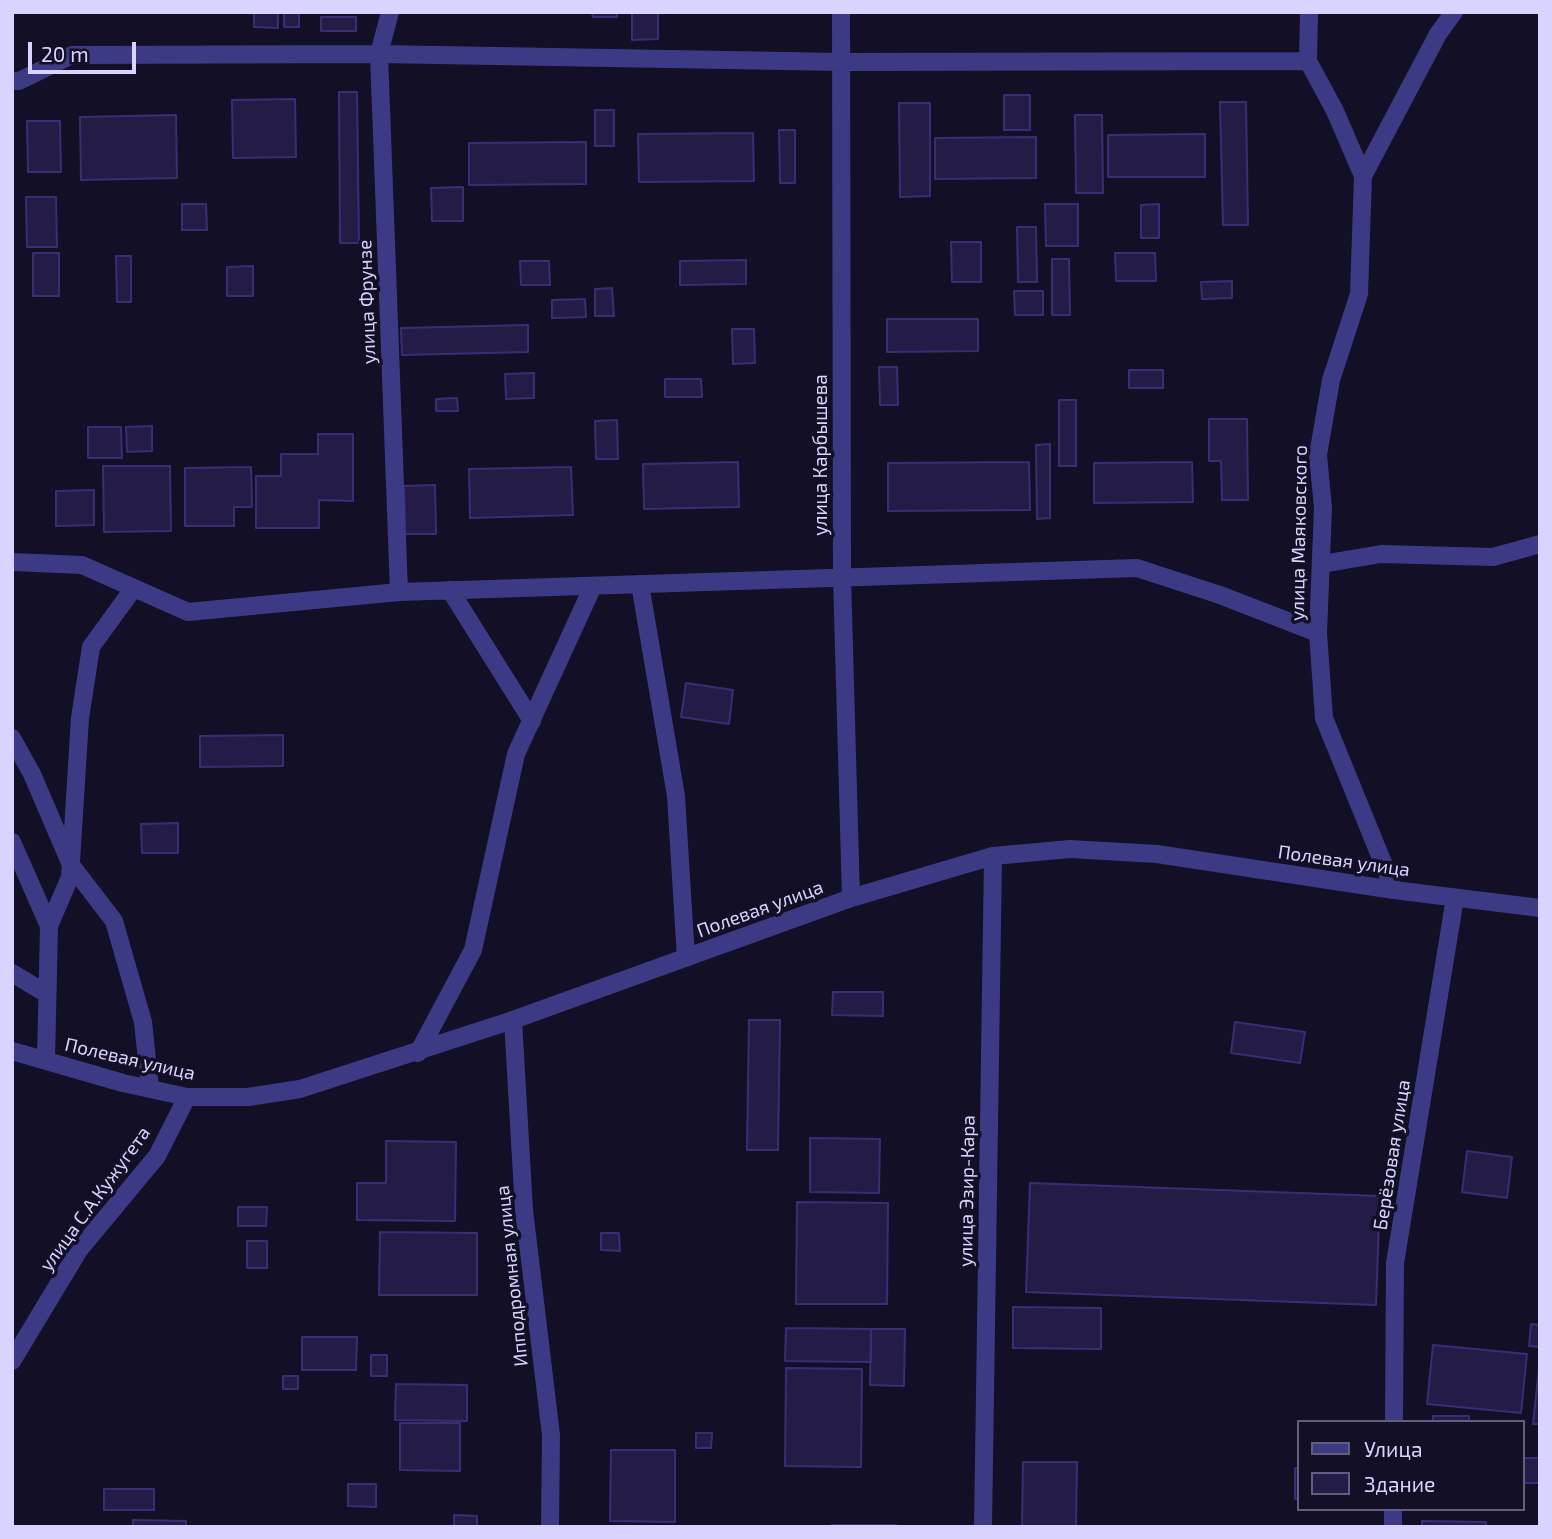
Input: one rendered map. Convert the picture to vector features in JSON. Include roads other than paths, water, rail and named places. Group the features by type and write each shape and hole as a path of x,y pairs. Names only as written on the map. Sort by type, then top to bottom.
{"street":[{"name":"улица Фрунзе","path":"390,12 379,54 399,592"},
{"name":"улица Карбышева","path":"841,12 842,577 851,898"},
{"name":"улица Маяковского","path":"1309,12 1308,61 1335,111 1363,176 1359,294 1331,380 1318,455 1324,508 1318,633 1324,718 1394,890"},
{"path":"1363,176 1438,34 1454,12"},
{"path":"12,81 72,55 379,54 842,62 1308,61"},
{"path":"1322,564 1381,554 1493,557 1540,544"},
{"path":"12,562 82,565 188,612 399,592 1137,568 1220,595 1318,633"},
{"path":"640,584 676,796 686,958"},
{"path":"418,1053 473,950 516,754 593,586"},
{"path":"46,1060 48,926 70,877 80,718 91,647 133,589"},
{"path":"450,590 531,721"},
{"path":"12,738 32,774 71,865 114,921 143,1021 149,1088"},
{"path":"12,842 48,926"},
{"name":"Полевая улица","path":"12,1051 187,1097 248,1097 300,1089 418,1053 851,898 993,856 1070,849 1157,854 1394,890 1540,908"},
{"name":"улица Эзир-Кара","path":"983,1527 993,856"},
{"name":"Берёзовая улица","path":"1394,1420 1395,1263 1455,898"},
{"path":"12,973 47,994"},
{"name":"Ипподромная улица","path":"513,1020 524,1210 551,1435 550,1527"},
{"name":"улица С.А.Кужугета","path":"12,1361 79,1250 157,1156 187,1097"}]}
